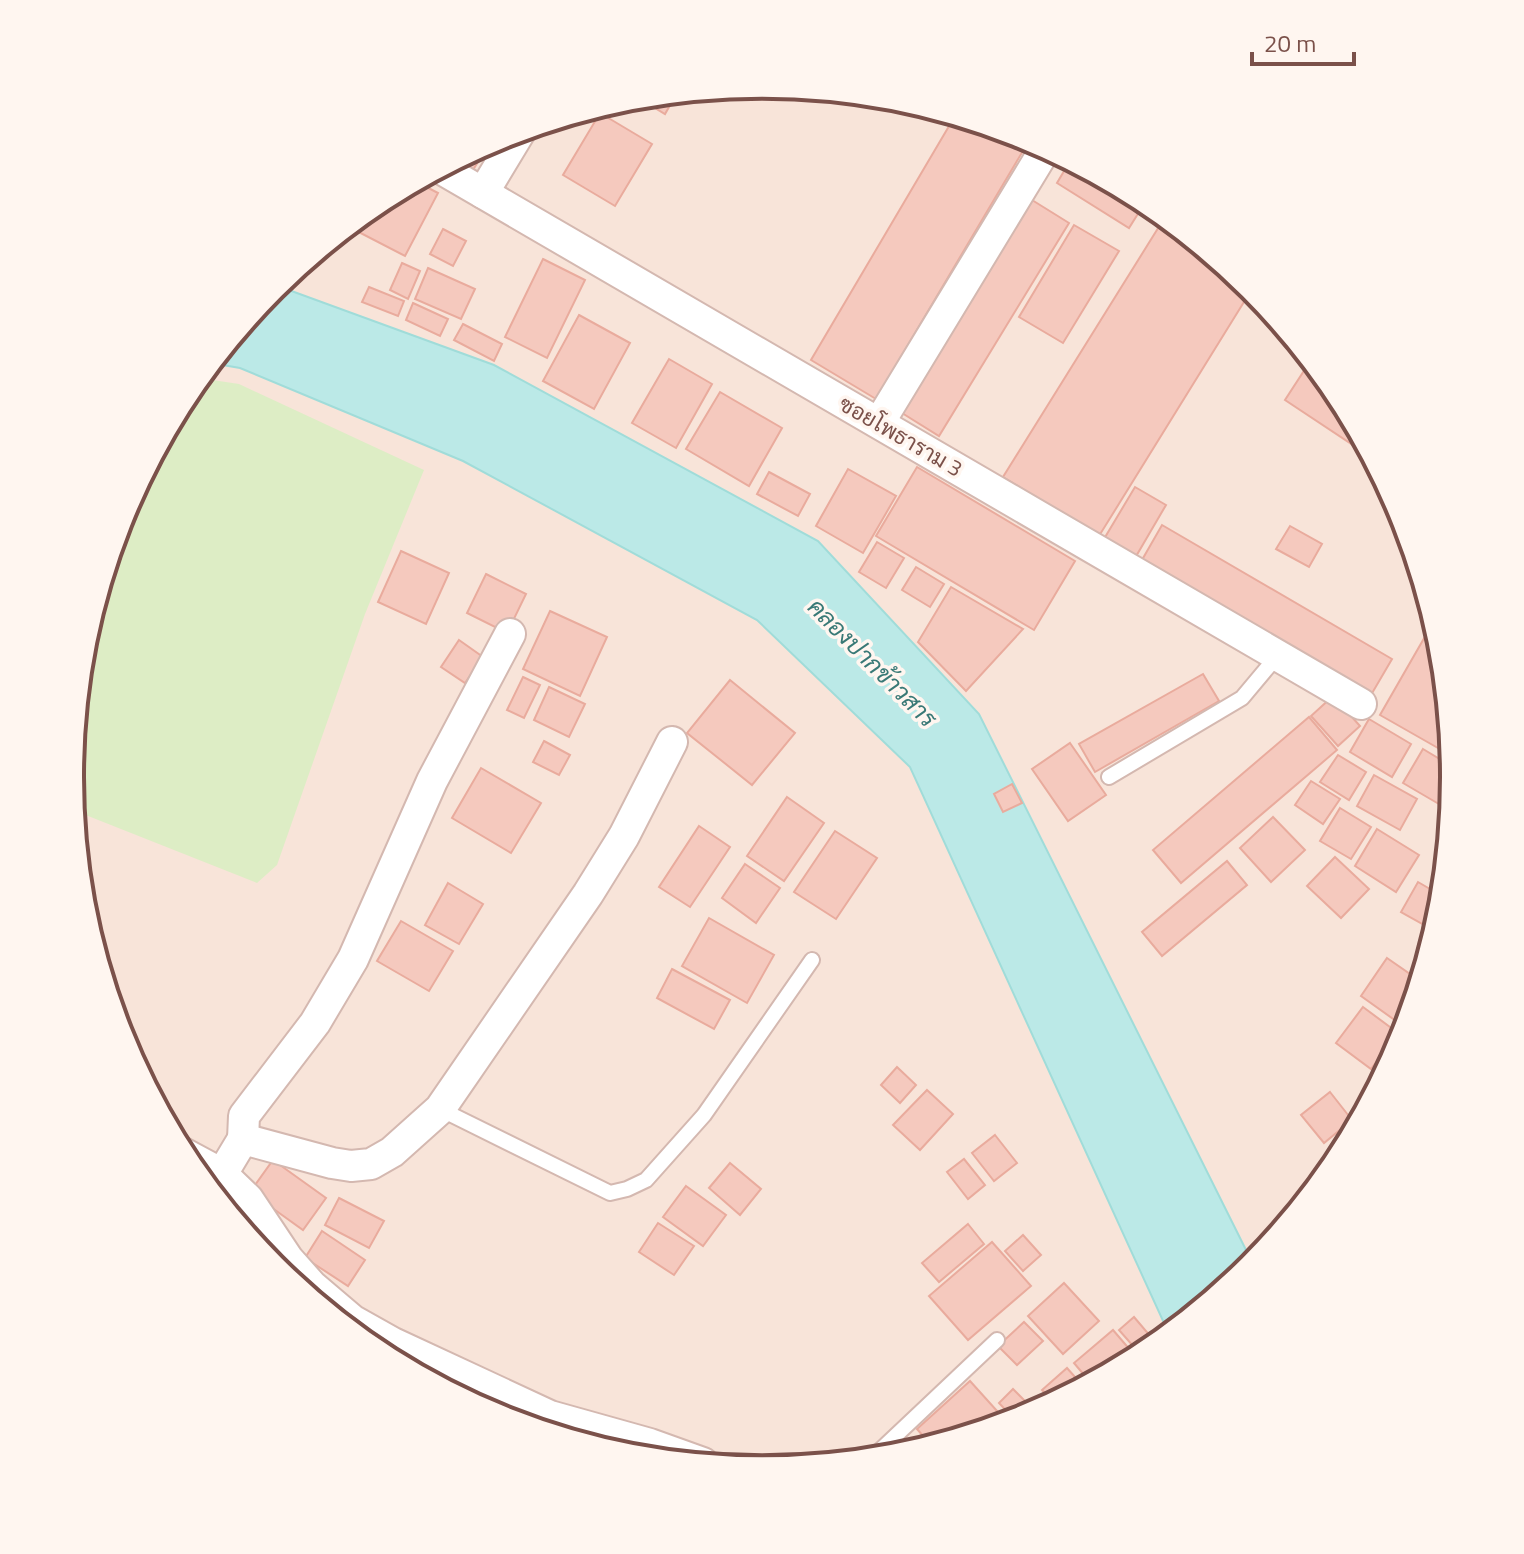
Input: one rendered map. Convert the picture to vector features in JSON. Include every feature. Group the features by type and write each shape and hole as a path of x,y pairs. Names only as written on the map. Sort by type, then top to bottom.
{"street":[{"path":"483,193 510,148"},
{"path":"879,423 1039,159"},
{"name":"ซอยโพธาราม 3","path":"451,175 1361,704"},
{"path":"222,1174 243,1139 244,1116 315,1023 353,959 432,781 510,634"},
{"path":"243,1139 332,1163 351,1166 371,1164 392,1152 440,1109 588,894 624,836 672,742"},
{"path":"206,1166 222,1174 248,1199 300,1272"},
{"path":"370,1330 522,1410"},
{"path":"584,1431 656,1446"}],"lane":[{"path":"1109,777 1242,698 1278,655"},
{"path":"440,1109 610,1193 627,1189 646,1180 704,1115 812,960"},
{"path":"888,1443 997,1340"}],"shaded area":[{"path":"762,99 806,100 894,112 980,135 1021,151 1062,169 1139,213 1209,267 1241,298 1272,330 1326,400 1370,477 1388,518 1404,559 1427,645 1439,733 1440,777 1439,821 1427,909 1404,995 1388,1036 1370,1077 1326,1154 1272,1224 1246,1251 979,714 288,293 315,267 385,213 462,169 503,151 544,135 630,112 718,100"},
{"path":"223,365 240,368 463,461 757,620 910,767 1164,1323 1139,1341 1062,1385 980,1419 894,1442 806,1454 718,1454 674,1449 630,1442 544,1419 462,1385 423,1364 385,1341 315,1287 252,1224 224,1190 198,1154 154,1077 120,995 107,952 97,909 85,821 85,733 90,689 97,645 120,559 154,477 198,400"}],"green space":[{"path":"212,380 239,384 424,470 365,614 277,865 257,883 85,815 85,733 97,645 107,602 120,559 154,477"}],"water":[{"name":"คลองปากข้าวสาร","path":"291,291 494,365 818,541 979,714 1246,1251 1209,1287 1164,1323 910,767 757,620 463,461 240,368 223,365"}],"building":[{"path":"670,106 665,114 655,108"},
{"path":"607,117 652,144 615,206 563,175 596,120"},
{"path":"949,126 1023,152 876,399 811,360"},
{"path":"1064,170 1139,213 1129,228 1057,183"},
{"path":"428,188 438,193 405,256 359,232"},
{"path":"1032,200 1069,223 939,436 902,413"},
{"path":"1074,225 1119,251 1063,343 1019,317"},
{"path":"1159,227 1209,267 1244,301 1099,536 1003,477"},
{"path":"443,229 466,241 453,266 430,254"},
{"path":"543,259 585,280 547,358 505,337"},
{"path":"402,263 420,271 408,299 390,290"},
{"path":"428,268 475,289 461,319 415,299"},
{"path":"369,287 404,301 398,316 362,302"},
{"path":"413,303 448,319 440,336 406,320"},
{"path":"579,315 630,343 594,409 543,381"},
{"path":"463,324 502,344 494,361 454,340"},
{"path":"669,359 712,384 676,448 632,423"},
{"path":"1304,370 1353,445 1285,400"},
{"path":"720,392 782,428 749,486 686,449"},
{"path":"917,467 1075,561 1034,630 876,536"},
{"path":"848,469 896,496 863,553 816,526"},
{"path":"769,472 810,494 798,516 757,494"},
{"path":"1135,487 1166,505 1135,558 1104,539"},
{"path":"1162,525 1392,659 1371,695 1142,560"},
{"path":"1290,526 1322,544 1309,567 1276,549"},
{"path":"877,542 904,558 886,588 859,572"},
{"path":"401,551 449,573 426,624 378,602"},
{"path":"916,567 944,584 930,607 902,590"},
{"path":"486,574 526,594 507,633 467,613"},
{"path":"951,587 1023,629 966,691 918,642"},
{"path":"550,611 607,637 580,696 523,669"},
{"path":"1425,637 1439,749 1380,715"},
{"path":"459,640 483,657 465,683 441,667"},
{"path":"1203,674 1219,701 1095,772 1079,744"},
{"path":"523,677 540,685 524,718 507,710"},
{"path":"730,680 795,733 752,785 687,733"},
{"path":"549,687 585,704 569,737 534,720"},
{"path":"1333,696 1360,726 1338,746 1311,716"},
{"path":"1309,717 1337,750 1181,883 1153,850"},
{"path":"1369,719 1411,744 1392,777 1350,752"},
{"path":"544,741 570,755 559,775 533,762"},
{"path":"1070,743 1106,795 1068,821 1032,769"},
{"path":"1423,749 1440,759 1439,804 1403,783"},
{"path":"1338,755 1366,772 1349,800 1320,782"},
{"path":"481,768 541,803 511,853 452,818"},
{"path":"1374,775 1417,799 1400,830 1357,806"},
{"path":"1311,781 1340,799 1323,824 1295,805"},
{"path":"1012,784 1022,803 1003,812 994,794"},
{"path":"787,797 824,823 784,881 747,856"},
{"path":"1340,808 1371,827 1351,859 1320,841"},
{"path":"1273,817 1305,850 1271,882 1240,848"},
{"path":"699,826 730,847 690,907 659,887"},
{"path":"1377,829 1419,855 1396,892 1355,866"},
{"path":"835,831 877,858 836,919 794,892"},
{"path":"1335,857 1369,889 1341,918 1307,886"},
{"path":"1227,861 1247,885 1162,956 1142,932"},
{"path":"745,864 780,888 756,923 722,898"},
{"path":"1418,882 1430,889 1423,925 1401,912"},
{"path":"448,883 483,904 459,944 425,925"},
{"path":"709,918 774,955 747,1003 682,966"},
{"path":"401,921 453,951 429,991 377,961"},
{"path":"1387,958 1410,974 1394,1020 1361,996"},
{"path":"672,969 730,1000 714,1029 657,998"},
{"path":"1363,1007 1391,1028 1371,1069 1336,1043"},
{"path":"897,1067 916,1085 900,1103 881,1085"},
{"path":"927,1090 953,1114 920,1150 893,1125"},
{"path":"1330,1092 1349,1116 1341,1129 1324,1143 1301,1115"},
{"path":"995,1135 1017,1163 994,1181 972,1153"},
{"path":"964,1159 985,1185 968,1199 947,1172"},
{"path":"273,1160 326,1198 303,1230 250,1192"},
{"path":"730,1163 761,1189 740,1215 709,1188"},
{"path":"686,1186 726,1215 703,1246 663,1217"},
{"path":"339,1198 384,1221 369,1248 325,1225"},
{"path":"658,1223 694,1246 674,1275 639,1252"},
{"path":"968,1224 984,1244 939,1282 922,1263"},
{"path":"322,1231 365,1260 348,1286 305,1258"},
{"path":"1023,1235 1041,1255 1023,1271 1005,1251"},
{"path":"992,1242 1031,1286 968,1340 929,1296"},
{"path":"1064,1283 1099,1321 1063,1354 1028,1316"},
{"path":"1134,1317 1149,1334 1132,1345 1119,1330"},
{"path":"1024,1322 1043,1341 1017,1365 998,1346"},
{"path":"1113,1330 1128,1348 1083,1374 1074,1363"},
{"path":"1067,1368 1076,1378 1045,1393 1042,1390"},
{"path":"970,1381 998,1412 923,1435 917,1429"},
{"path":"1013,1389 1025,1401 1005,1409 999,1403"}]}
